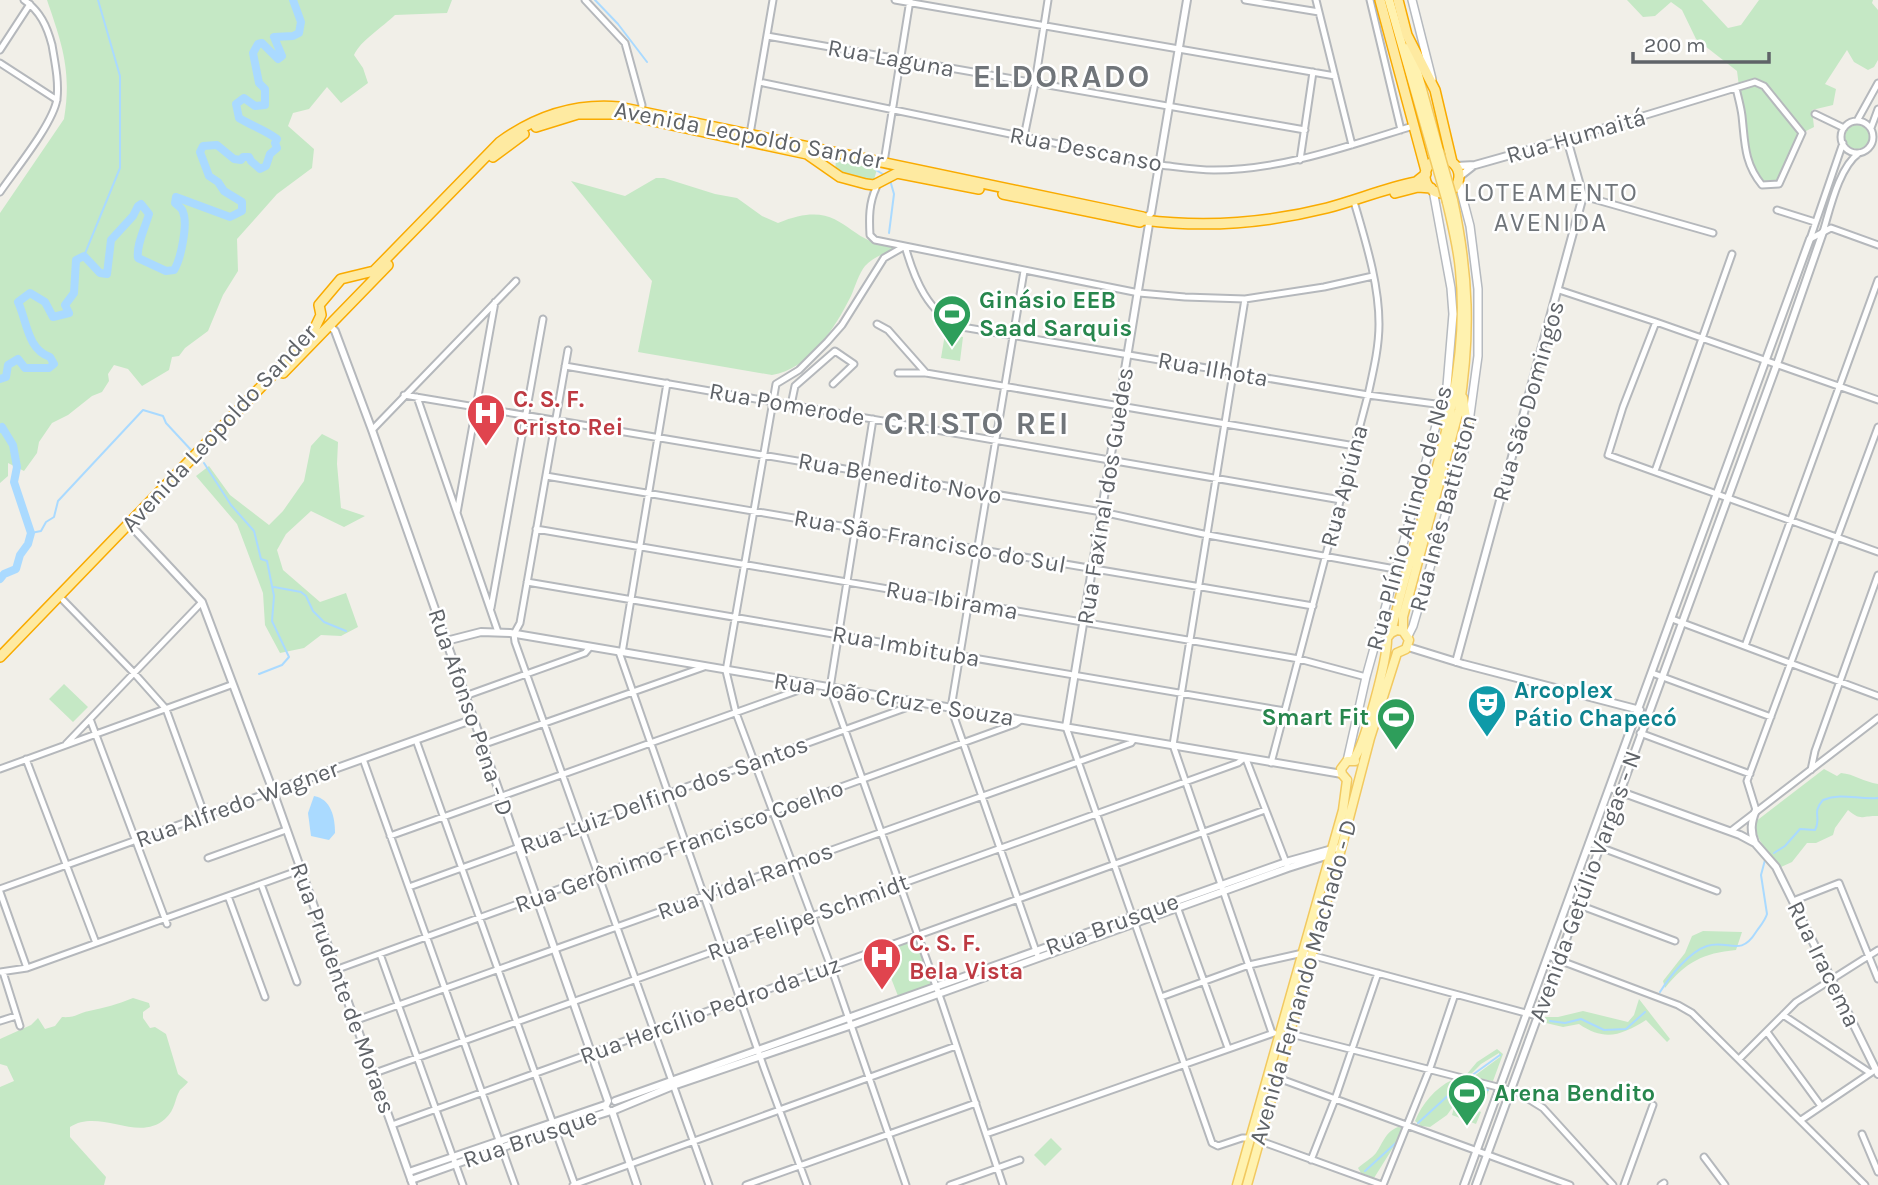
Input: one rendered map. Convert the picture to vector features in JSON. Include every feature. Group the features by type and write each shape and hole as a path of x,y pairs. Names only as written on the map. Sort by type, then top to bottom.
{"highway":[{"path":"1380,0 1432,189 1448,191 1459,178 1435,90 1407,35 1398,0"},
{"name":"Avenida Leopoldo Sander","path":"0,657 312,334 321,316 319,305 323,299 346,277 374,271 500,142 541,118 569,108 603,106 641,111 1143,217 1147,222 1230,224 1278,219 1328,208 1416,182 1426,172"},
{"name":"Avenida Leopoldo Sander","path":"0,664 499,152 518,136 540,125 578,114 621,114 783,148 810,156 835,175 877,183 897,173 1147,222 1220,228 1293,221 1418,187 1432,189"},
{"path":"1405,184 1417,172 1419,149"},
{"path":"835,175 830,166 831,162 841,154"},
{"path":"1426,172 1436,160 1443,159 1454,164"},
{"path":"877,183 885,175 884,162"},
{"path":"346,277 356,282 362,292"},
{"path":"321,316 330,326"}],"main road":[{"path":"1387,645 1397,653 1408,647 1403,617 1459,410 1467,347 1467,285 1450,201 1389,0"},
{"path":"1412,0 1435,90"},
{"path":"1407,35 1436,152"},
{"name":"Rua Inês Battiston","path":"1406,634 1413,626 1468,430 1478,356 1478,289 1471,226 1459,178"},
{"name":"Rua Plínio Arlindo de Nes","path":"1350,760 1366,677 1447,386 1453,314 1451,289 1432,189"},
{"path":"1397,653 1359,779 1353,781 1344,777 1343,764 1359,752 1364,737 1387,638 1391,633 1452,410 1461,348 1460,269 1450,201"},
{"path":"1462,391 1468,430"},
{"path":"1438,463 1444,419 1442,406"},
{"path":"1391,633 1397,630 1406,634"},
{"path":"1350,760 1359,762 1362,768"},
{"name":"Avenida Fernando Machado - D","path":"1336,852 1345,801 1344,777"},
{"name":"Avenida Fernando Machado - D","path":"1247,1185 1255,1139 1281,1033 1359,779"},
{"name":"Avenida Fernando Machado - D","path":"1237,1185 1278,1078 1281,1033"}],"street":[{"path":"585,0 629,50 642,105 641,111"},
{"path":"750,134 773,0"},
{"path":"895,0 1335,76"},
{"path":"1024,136 1048,0"},
{"name":"Rua Faxinal dos Guedes","path":"1066,727 1139,293 1147,222 1160,165 1187,0"},
{"path":"1245,0 1319,12"},
{"path":"1316,0 1352,145"},
{"path":"1370,0 1401,130"},
{"path":"884,162 909,1"},
{"path":"0,50 27,2 38,11 48,30 56,64 57,100 52,116 0,192"},
{"name":"Rua Laguna","path":"767,36 1305,130"},
{"path":"0,63 57,100"},
{"path":"1300,159 1313,72"},
{"name":"Rua Descanso","path":"759,82 1160,165 1213,170 1268,166 1300,159 1413,126"},
{"path":"1755,82 1764,86 1802,133 1779,184 1762,185 1748,165 1736,88 1755,82"},
{"path":"1844,128 1857,121 1878,83"},
{"name":"Rua Humaitá","path":"1454,164 1475,165 1736,88"},
{"path":"1823,232 1849,161 1875,141 1871,128 1878,109"},
{"path":"1815,114 1844,128"},
{"path":"1857,121 1871,128"},
{"path":"1810,239 1843,143 1844,128"},
{"path":"1567,139 1583,196 1713,233"},
{"path":"1843,143 1849,151 1859,153"},
{"path":"1868,148 1878,152"},
{"name":"Rua Humaitá","path":"1459,178 1475,165"},
{"path":"877,183 870,207 870,235 880,242 1139,293 1245,299 1324,287 1373,275"},
{"name":"Rua São Domingos","path":"1456,662 1583,196"},
{"name":"Rua Apiúna","path":"1271,763 1368,395 1377,346 1379,325 1373,275 1355,205"},
{"path":"1777,210 1815,222"},
{"path":"1810,239 1831,228 1878,245"},
{"name":"Avenida Getúlio Vargas - N","path":"1476,1185 1823,232"},
{"name":"Avenida Getúlio Vargas - N","path":"1464,1185 1810,239"},
{"path":"905,246 884,258 842,325 827,342 799,370 776,384 726,671 736,713 871,1077 906,1185"},
{"name":"Rua Ilhota","path":"905,246 921,292 951,323 1442,406"},
{"path":"1655,471 1732,254"},
{"path":"1024,271 951,708 1037,955"},
{"path":"1745,646 1878,280"},
{"path":"372,430 516,281"},
{"path":"1559,290 1878,400"},
{"path":"1245,299 1173,745 1249,965 1281,1033"},
{"path":"456,515 495,302"},
{"path":"491,608 543,319"},
{"path":"1656,322 1608,454 1878,552"},
{"path":"877,324 888,330 926,373"},
{"name":"Rua Afonso Pena - D","path":"330,326 335,331 372,430 637,1185"},
{"path":"568,350 520,624 514,634 709,1185"},
{"path":"791,405 795,386 835,351 854,364 833,384"},
{"name":"Rua Pomerode","path":"565,366 1341,500"},
{"path":"898,373 926,373 1355,446"},
{"path":"667,383 621,653 807,1185"},
{"name":"Rua Benedito Novo","path":"404,395 1102,512 1208,536 1395,569"},
{"path":"417,397 498,632"},
{"path":"873,419 830,688 1003,1185"},
{"path":"1755,843 1751,834 1751,822 1756,810 1747,781 1878,427"},
{"name":"Rua São Francisco do Sul","path":"546,476 1313,606"},
{"path":"63,746 202,602 132,528"},
{"name":"Rua Ibirama","path":"536,529 1299,659 1366,677"},
{"path":"1811,770 1839,681 1878,575"},
{"name":"Rua Imbituba","path":"527,582 1285,711"},
{"path":"63,600 166,709 205,816"},
{"name":"Rua Prudente de Moraes","path":"202,602 411,1179"},
{"path":"1672,619 1878,696"},
{"name":"Rua João Cruz e Souza","path":"446,641 481,632 514,634 1134,738 1344,777"},
{"path":"465,696 585,653 590,647"},
{"path":"1408,647 1648,713"},
{"path":"482,745 704,667"},
{"path":"1652,673 1771,718"},
{"path":"0,769 231,685"},
{"path":"390,836 813,685"},
{"name":"Rua Luiz Delfino dos Santos","path":"409,887 919,703"},
{"path":"1731,831 1878,718"},
{"path":"90,719 166,921"},
{"name":"Rua Alfredo Wagner","path":"0,891 474,719"},
{"name":"Rua Gerônimo Francisco Coelho","path":"335,971 1020,720"},
{"path":"1066,727 1212,1143 1219,1146 1241,1138 1255,1139 1383,1185 1430,1068 1455,994"},
{"path":"1640,733 1750,774"},
{"name":"Rua Vidal Ramos","path":"354,1021 1078,762 1130,743 1134,738"},
{"path":"416,740 574,1185 956,1046"},
{"path":"26,759 96,943"},
{"path":"363,759 515,1185"},
{"path":"1245,759 1287,865"},
{"name":"Rua Felipe Schmidt","path":"372,1074 1245,759"},
{"path":"1620,760 1626,765 1624,779"},
{"path":"1610,788 1731,831 1755,843"},
{"name":"Rua Hercílio Pedro da Luz","path":"392,1125 1265,810"},
{"path":"208,858 286,830"},
{"name":"Rua Iracema","path":"1755,843 1776,867 1875,1072"},
{"path":"1589,844 1717,891"},
{"name":"Rua Brusque","path":"759,1053 852,1025 937,991 1177,904 1287,865 1336,852"},
{"path":"20,1027 1,972 27,968 166,921 300,870"},
{"path":"1793,901 1839,883 1878,979"},
{"path":"261,884 297,982"},
{"path":"0,891 27,968"},
{"path":"228,896 265,997"},
{"path":"1177,904 1228,1048"},
{"path":"1579,905 1675,941"},
{"path":"1739,1059 1796,1002 1878,950"},
{"path":"380,954 463,1185"},
{"path":"1161,997 1249,965 1307,954 1537,1016"},
{"path":"1548,956 1678,1005 1698,1017 1866,1185"},
{"path":"1311,1160 1378,973"},
{"name":"Rua Brusque","path":"411,1179 454,1160 610,1107 849,1017 937,991"},
{"path":"1783,1015 1875,1072 1801,1120"},
{"path":"0,1021 16,1016"},
{"path":"1767,1032 1821,1106"},
{"path":"986,1134 1228,1048 1281,1033 1430,1068 1510,1090 1531,1099 1543,1108 1613,1185"},
{"path":"1278,1078 1570,1185"},
{"path":"746,1185 976,1103"},
{"path":"1624,1185 1653,1105"},
{"path":"1862,1134 1878,1172"},
{"path":"1704,1157 1726,1185"},
{"path":"950,1185 1020,1160"}],"green space":[{"path":"47,0 452,0 447,13 395,15 367,39 354,55 363,68 368,83 341,103 327,87 309,109 293,113 288,126 314,149 312,168 277,194 237,239 238,271 223,295 208,331 185,348 179,356 172,357 169,370 142,386 128,369 114,365 102,392 52,423 39,442 37,453 24,471 8,463 8,476 0,483 0,213 64,119 66,102 64,58"},
{"path":"1627,0 1702,0 1728,28 1741,25 1759,0 1873,0 1872,3 1878,10 1878,60 1874,67 1868,70 1854,62 1847,50 1825,84 1836,89 1833,105 1812,110 1814,127 1802,133 1779,184 1762,185 1749,165 1737,71 1696,39 1682,10 1671,2 1655,16 1643,17"},
{"path":"1857,125 1866,128 1869,137 1866,146 1857,149 1848,146 1845,137 1848,128"},
{"path":"836,161 877,169 874,180 854,178 835,170"},
{"path":"656,178 737,198 762,216 778,223 800,216 831,218 864,238 877,244 894,246 894,249 865,266 845,308 829,333 809,356 785,371 772,375 638,352 652,281 571,181 625,196"},
{"name":"Ginásio EEB Saad Sarquis","path":"945,334 963,337 960,361 941,358"},
{"path":"322,434 338,442 341,508 365,516 344,527 311,511 286,534 277,550 283,570 320,602 346,593 358,627 341,636 321,635 304,648 280,653 265,625 263,593 237,524 196,476 209,466 230,495 269,525 283,511 304,481 311,446"},
{"path":"64,684 88,707 73,722 49,699"},
{"path":"1824,769 1837,776 1841,773 1878,784 1878,816 1859,817 1848,810 1833,835 1816,843 1807,843 1792,862 1781,867 1760,841 1755,822"},
{"path":"1703,931 1742,932 1736,950 1696,960 1665,988 1663,981 1685,953 1692,936"},
{"path":"916,940 932,985 898,996 891,978 881,982 872,956"},
{"path":"133,998 149,1003 150,1007 143,1012 143,1018 150,1028 155,1027 166,1034 178,1074 188,1082 180,1090 169,1115 154,1125 143,1128 94,1121 70,1127 70,1137 106,1177 104,1185 0,1185 0,1087 14,1081 7,1066 0,1064 0,1039 31,1025 38,1018 45,1029 55,1026 62,1017 74,1016"},
{"path":"1639,999 1670,1039 1667,1042 1646,1020 1621,1033 1605,1035 1579,1024 1563,1027 1546,1023 1545,1017 1583,1011 1628,1022 1634,1015"},
{"path":"1497,1049 1503,1054 1493,1081 1473,1077 1500,1057 1499,1053 1481,1064 1470,1075 1466,1075 1477,1062"},
{"path":"1452,1080 1489,1090 1485,1100 1461,1099 1456,1102 1481,1112 1476,1124 1452,1115 1455,1104 1447,1115 1430,1127 1421,1126 1415,1121 1425,1103 1440,1087"},
{"path":"1398,1127 1402,1128 1401,1135 1374,1178 1361,1173 1358,1168 1374,1155 1387,1135"},
{"path":"1051,1138 1062,1149 1045,1166 1034,1155"}],"water":[{"path":"314,796 328,805 333,815 335,833 329,840 311,836 308,813"}],"waterway":[{"path":"84,256 120,168 120,76 98,0"},
{"path":"0,379 6,377 8,365 18,359 25,368 49,368 54,364 32,341 18,302 30,293 45,302 53,317 69,313 65,305 74,293 76,260 84,256 100,273 107,274 111,240 133,216 138,206 141,204 149,214 138,258 166,271 174,270 177,265 184,233 184,217 182,209 175,203 176,197 230,217 242,211 242,202 224,191 218,182 209,176 200,152 203,146 217,145 234,159 249,157 260,169 266,166 270,154 277,148 277,139 239,118 236,104 244,98 255,106 265,105 265,89 259,83 253,53 258,44 262,43 278,59 282,56 274,37 299,33 301,22 293,0"},
{"path":"595,0 618,24 647,62"},
{"path":"876,170 886,176"},
{"path":"889,233 894,194 890,180"},
{"path":"31,533 41,531 46,522 54,517 58,501 143,410 163,416 166,423 192,451"},
{"path":"0,429 2,427 13,445 17,467 14,482 31,533 16,569 4,574 0,579"},
{"path":"204,463 231,505 254,531 261,559 267,561 274,596 272,621 289,657 282,665 259,674"},
{"path":"274,587 301,592 324,622 346,631"},
{"path":"1774,853 1785,846 1800,829 1815,830 1818,808 1823,800 1843,796 1878,798"},
{"path":"1660,992 1680,965 1693,953 1714,944 1739,946 1750,940 1767,914 1761,875 1765,860"},
{"path":"1550,1021 1565,1023 1581,1019 1604,1030 1626,1029 1645,1012"},
{"path":"1471,1076 1500,1055"},
{"path":"1418,1123 1464,1081"},
{"path":"1458,1088 1488,1090"},
{"path":"1365,1171 1399,1140"}],"place":[{"name":"Ginásio EEB Saad Sarquis","path":"952,348"},
{"name":"C. S. F. Cristo Rei","path":"486,447"},
{"name":"Arcoplex Pátio Chapecó","path":"1487,738"},
{"name":"Smart Fit","path":"1396,751"},
{"name":"C. S. F. Bela Vista","path":"882,991"},
{"name":"Arena Bendito","path":"1467,1127"}],"district":[{"name":"ELDORADO","path":"1062,76"},
{"name":"LOTEAMENTO AVENIDA","path":"1551,207"},
{"name":"CRISTO REI","path":"977,423"}]}
